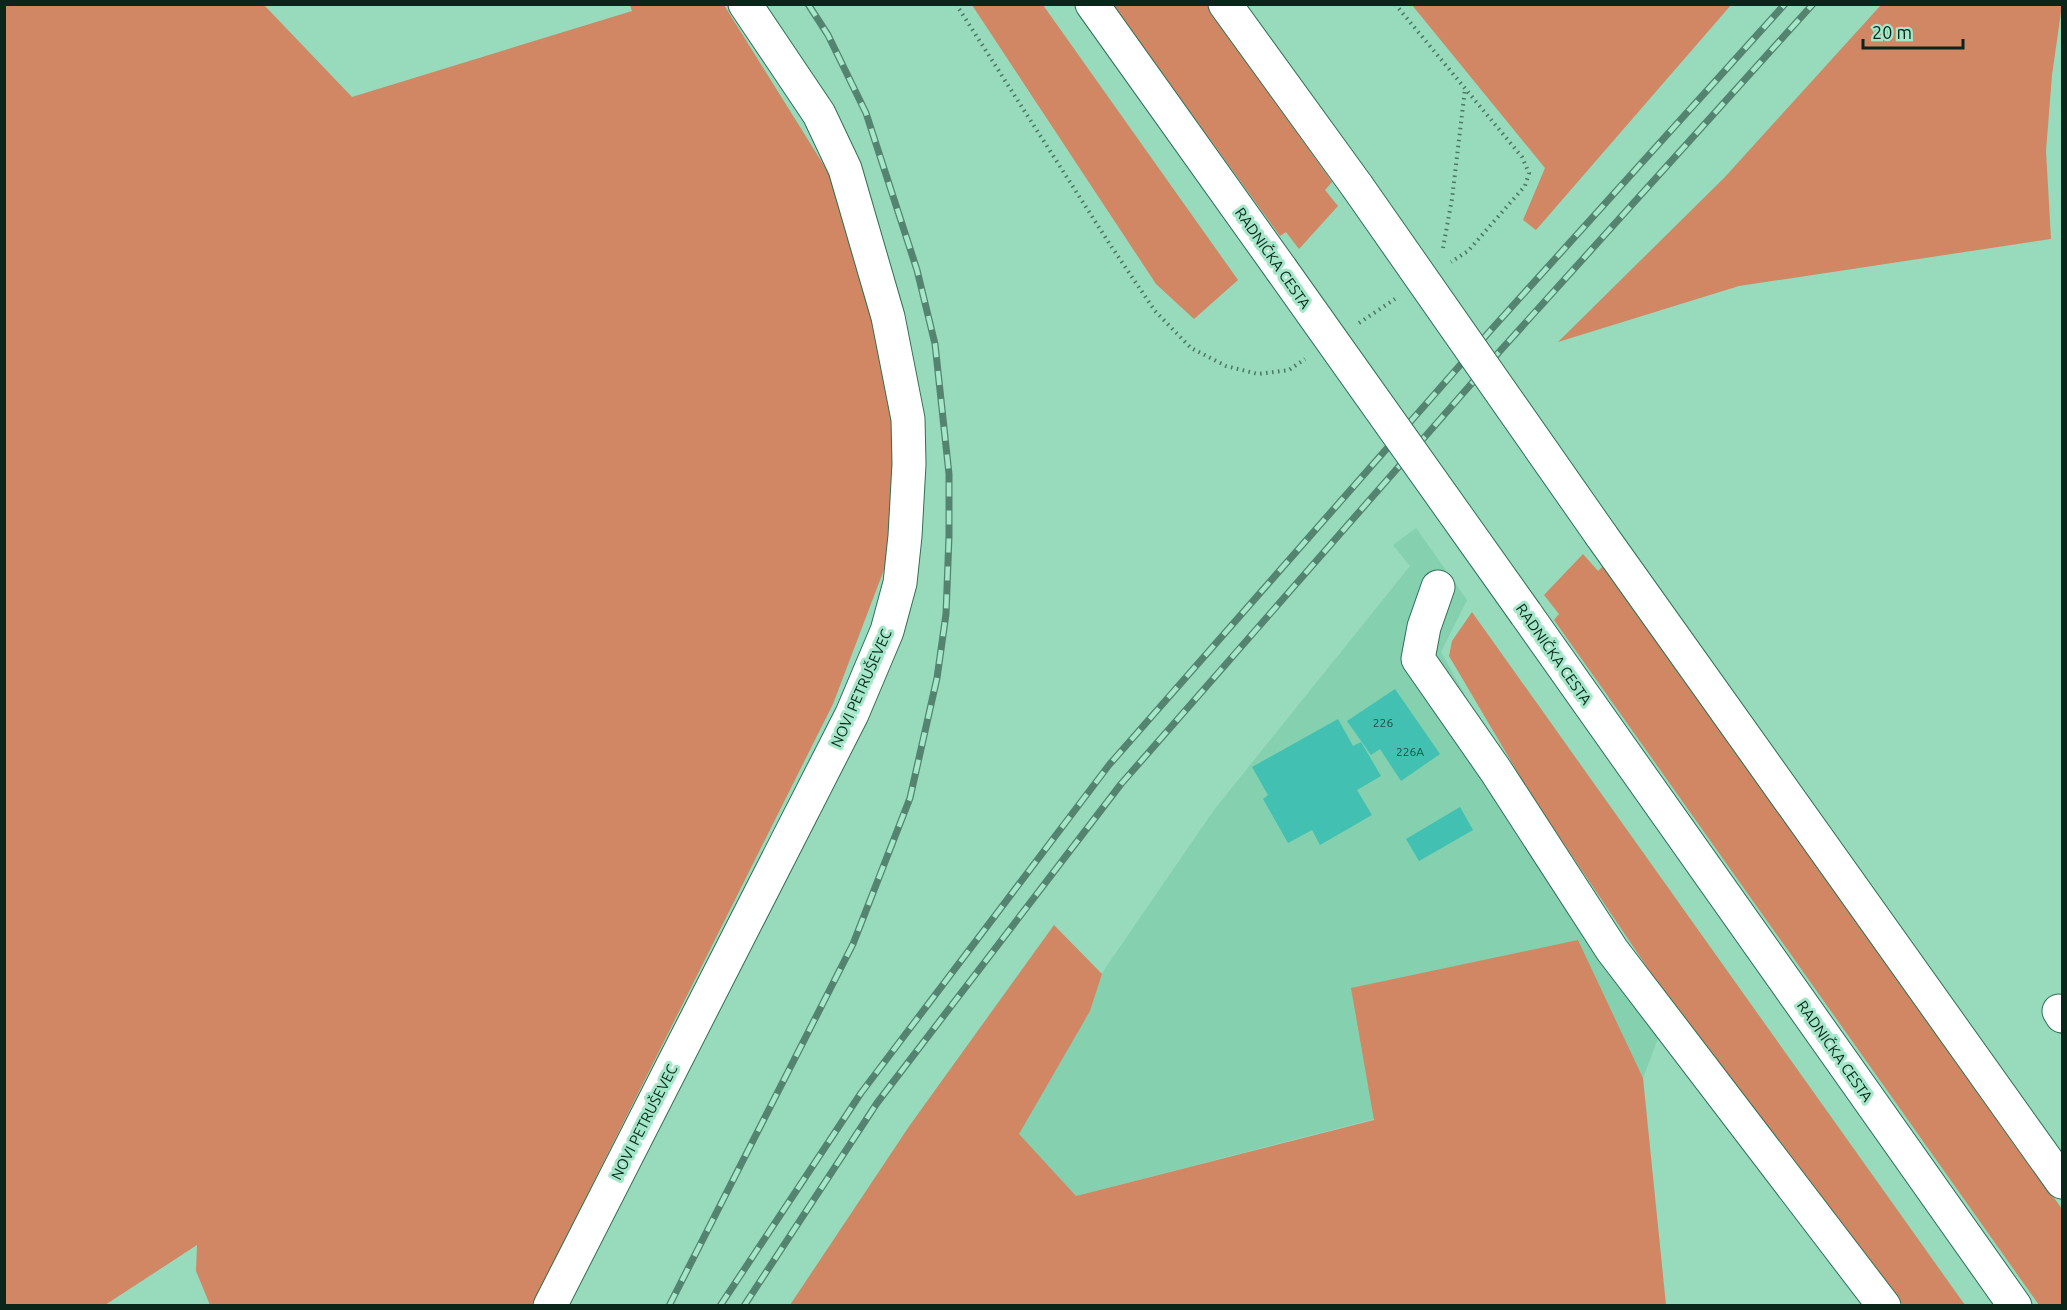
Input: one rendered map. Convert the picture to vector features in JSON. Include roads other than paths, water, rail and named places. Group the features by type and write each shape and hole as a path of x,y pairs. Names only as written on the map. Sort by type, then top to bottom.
{"main road":[{"name":"NOVI PETRUŠEVEC","path":"549,1305 852,714 887,631 900,583 909,474 908,419 888,317 845,169 819,114 745,4"},
{"name":"RADNIČKA CESTA","path":"1092,4 2014,1305"},
{"path":"1225,4 1357,186 1601,535 2062,1182"},
{"path":"1438,587 1424,627 1418,659 1496,771 1612,951 1884,1305"}],"railway":[{"path":"669,1306 853,944 910,798 937,678 946,614 949,474 935,344 917,270 866,113 828,35 808,4"},
{"path":"720,1306 861,1093 1109,765 1490,331 1785,4"},
{"path":"744,1306 877,1103 1121,784 1500,351 1813,4"}]}
